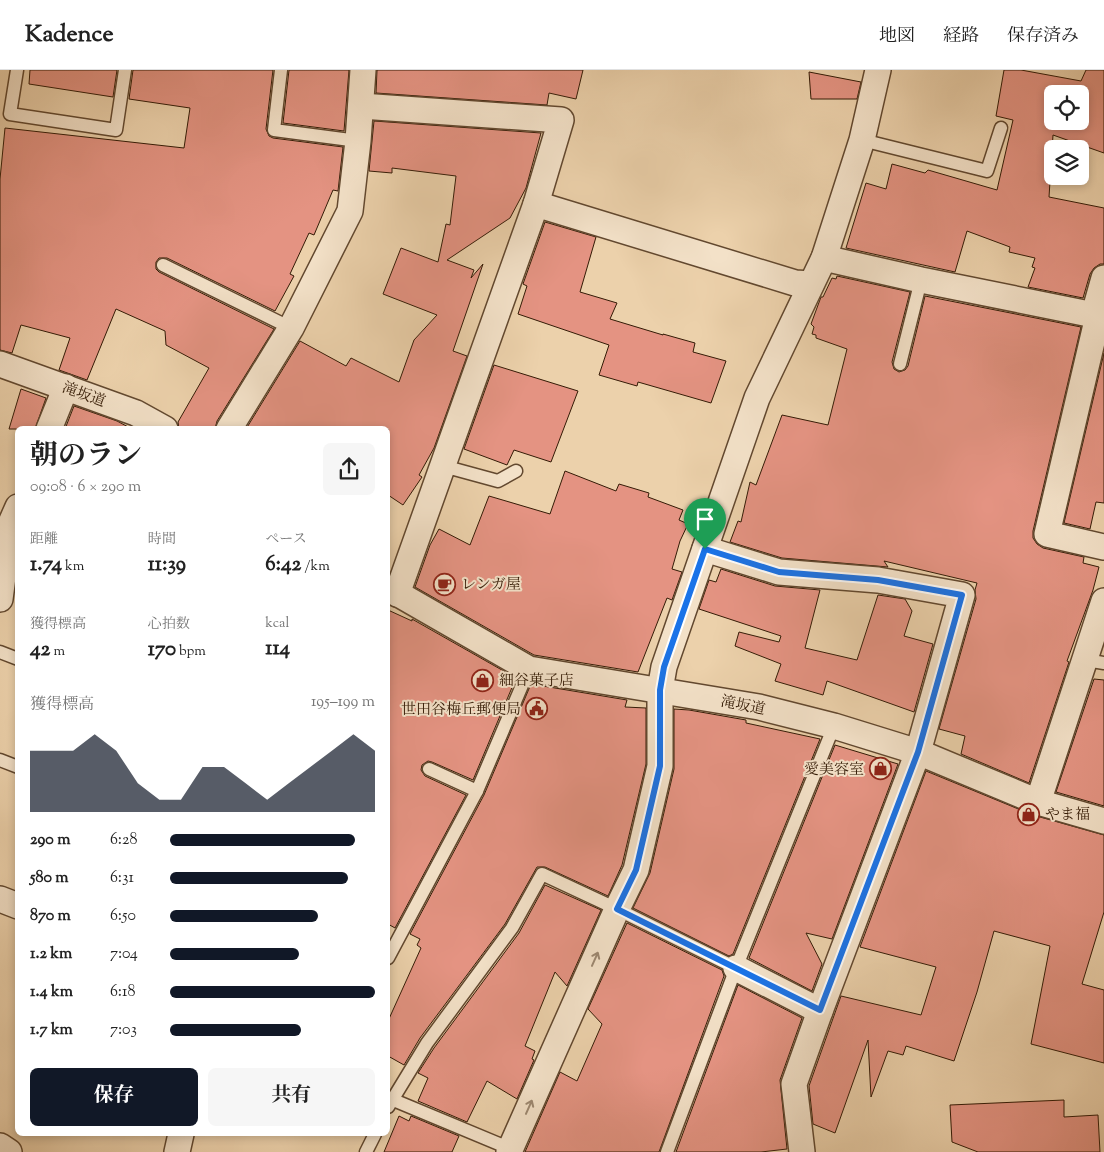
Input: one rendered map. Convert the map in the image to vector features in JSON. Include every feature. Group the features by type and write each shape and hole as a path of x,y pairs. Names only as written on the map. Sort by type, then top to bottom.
{"street":[{"path":"231,426 290,328 350,211 358,141 363,70"},
{"path":"510,1151 636,870 660,766 660,690 664,667 757,398 824,258 862,140 878,70"},
{"path":"361,106 561,120 536,204 443,466 392,591"},
{"path":"536,204 795,283 811,284"},
{"path":"824,258 1101,317"},
{"path":"1104,278 1097,303 1101,317 1047,534 1104,547"},
{"name":"滝坂道","path":"0,364 136,413 160,426"},
{"path":"50,426 66,387"},
{"path":"0,600 10,525 15,514"},
{"path":"705,549 779,572 878,580 962,595 918,752 820,1010 794,1084 802,1152"},
{"name":"滝坂道","path":"392,591 529,669 759,707 834,726 918,752 1038,802 1104,821"},
{"path":"1038,802 1095,661 1104,602"},
{"path":"0,899 15,905"},
{"path":"736,968 820,1010"},
{"path":"177,1152 181,1136"},
{"path":"0,1146 9,1152"}],"lane":[{"path":"16,70 10,114 116,130 125,70"},
{"path":"281,70 274,130 358,141"},
{"path":"862,140 987,171 1000,128"},
{"path":"163,265 290,328"},
{"path":"900,364 921,280"},
{"path":"443,466 498,481 516,471"},
{"path":"0,652 15,658"},
{"path":"390,954 477,791 529,669"},
{"path":"667,1152 736,968 834,726"},
{"path":"0,760 15,765"},
{"path":"429,769 477,791"},
{"path":"390,1101 427,1043 512,928 542,874 736,968"},
{"path":"390,1103 510,1151"},
{"path":"366,1152 374,1136"}],"building":[{"path":"30,70 117,70 113,97 29,84"},
{"path":"133,70 273,70 266,129 269,136 343,147 338,191 333,190 314,235 309,233 290,274 294,276 275,311 167,258 159,258 156,262 156,269 159,272 274,329 217,421 216,426 179,426 178,422 209,368 166,345 165,331 116,309 87,380 59,370 70,338 21,325 12,353 0,350 0,179 5,128 184,148 190,108 129,99"},
{"path":"289,70 349,70 344,131 283,123"},
{"path":"377,70 583,70 576,99 549,93 547,105 376,93"},
{"path":"1004,70 1021,70 1081,81 1086,70 1104,70 1104,153 1089,148 1089,140 1067,140 1053,135 1053,140 1044,140 1044,185 1050,185 1049,197 1104,208 1104,264 1094,268 1090,274 1083,298 1028,287 1035,268 1032,267 1035,258 1009,252 1010,247 967,231 955,272 846,248 866,183 886,189 892,164 925,173 928,170 997,190 1013,120 996,116"},
{"path":"809,72 861,82 857,99 811,99"},
{"path":"374,121 541,133 526,188 510,218 447,260 474,270 471,278 483,264 453,351 467,356 434,448 419,475 422,477 403,505 390,496 390,426 248,426 300,341 346,366 351,358 399,382 414,340 437,315 383,294 401,248 438,262 446,224 450,225 456,176 392,168 392,173 369,171"},
{"path":"545,222 596,237 580,292 617,303 610,319 695,343 693,352 726,361 711,403 638,382 637,386 599,375 609,345 518,314 527,286 523,284"},
{"path":"837,276 910,292 892,362 894,369 899,372 905,370 908,366 925,296 1081,327 1033,531 1033,538 1043,548 1084,557 1083,563 1099,567 1029,783 961,754 965,736 939,729 976,599 975,590 977,583 884,561 888,567 782,558 730,542 738,521 741,522 750,482 756,485 782,415 828,425 847,349 816,338 816,335 812,334 814,327 811,324 821,297 823,297 832,278 836,279"},
{"path":"1104,353 1104,503 1096,502 1090,529 1064,523"},
{"path":"494,365 578,391 551,462 514,450 507,465 464,449"},
{"path":"21,389 46,398 36,426 15,426 15,429 9,429"},
{"path":"74,406 126,426 66,426"},
{"path":"565,471 616,491 619,484 649,493 648,497 683,510 679,520 688,524 680,541 672,569 682,572 672,600 667,598 638,672 534,655 415,587 430,545 439,529 470,545 489,496 550,514"},
{"path":"721,569 775,586 820,590 805,648 857,660 878,595 905,599 912,611 904,636 933,644 914,712 827,681 823,695 775,681 781,664 735,646 739,632 779,642 781,636 699,609 709,580 716,582"},
{"path":"390,611 412,621 412,619 516,678 473,780 432,762 428,761 422,765 421,770 425,776 466,795 395,928 390,925"},
{"path":"1094,679 1104,680 1104,806 1056,792"},
{"path":"531,684 627,700 625,707 646,708 646,764 622,865 608,896 545,867 537,867 505,924 420,1038 404,1065 390,1057 390,1017 421,948 417,945 420,939 410,934 484,795"},
{"path":"674,709 746,720 746,723 820,739 733,954 729,956 633,908 650,873 674,769"},
{"path":"835,745 898,764 832,939 806,933 822,964 812,991 749,958"},
{"path":"926,771 1033,815 1104,835 1104,912 1082,984 1104,990 1104,1063 1031,1044 1050,946 994,931 977,992 954,1061 906,1046 903,1055 888,1051 871,1097 868,1040 835,1133 813,1124 809,1086 841,996 921,1015 936,967 860,947"},
{"path":"545,885 601,910 567,986 555,972 525,1046 535,1051 532,1059 534,1060 517,1099 487,1081 467,1122 418,1101 428,1078 418,1073 434,1048 519,933"},
{"path":"627,923 722,970 724,976 659,1152 525,1152 560,1072 577,1081 602,1024 588,1009"},
{"path":"738,985 802,1018 780,1080 787,1149 761,1152 676,1152"},
{"path":"1064,1100 1064,1117 1098,1115 1100,1152 978,1152 952,1142 950,1105"},
{"path":"399,1116 409,1121 411,1116 459,1136 452,1152 384,1152"}],"place":[{"name":"レンガ屋","path":"445,584"},
{"name":"細谷菓子店","path":"483,680"},
{"name":"世田谷梅丘郵便局","path":"537,709"},
{"name":"愛美容室","path":"880,769"},
{"name":"やま福","path":"1029,814"}],"route":[{"path":"705,549 779,572 878,580 962,595 918,752 820,1010 617,909 636,870 660,766 660,690 664,667 705,549"}]}
